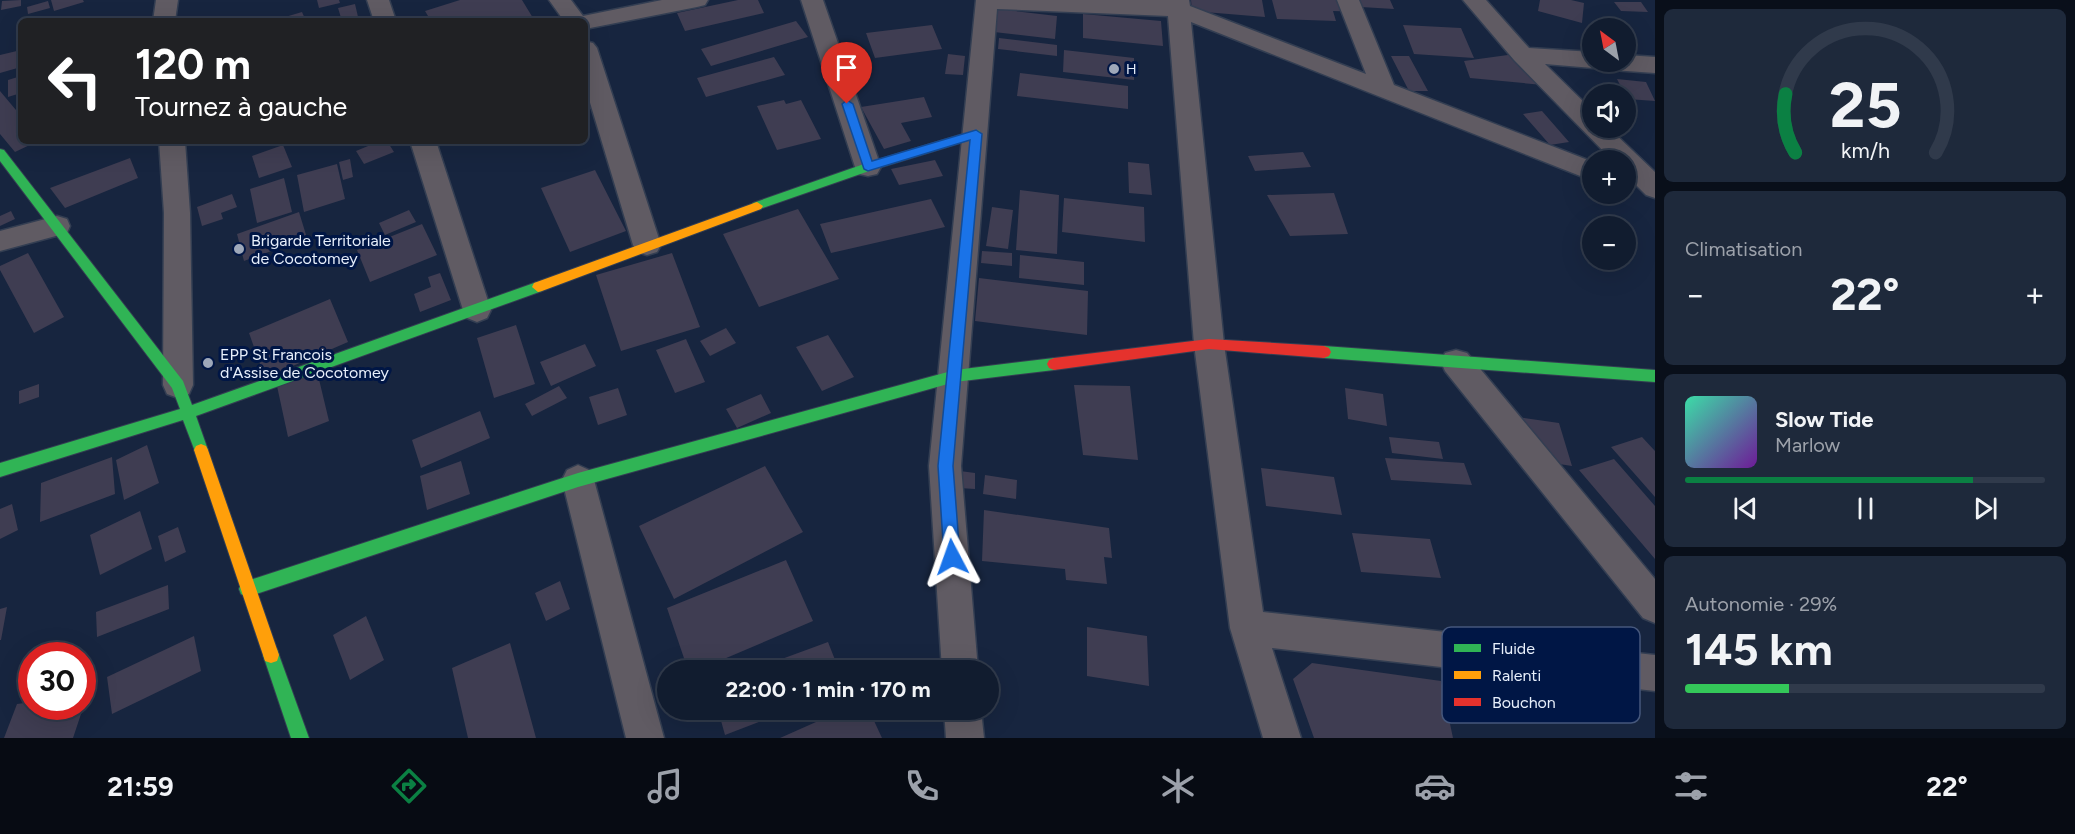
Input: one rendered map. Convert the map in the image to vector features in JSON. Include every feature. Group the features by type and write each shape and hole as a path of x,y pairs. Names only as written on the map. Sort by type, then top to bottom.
{"street":[{"path":"164,18 167,0"},
{"path":"378,0 384,18"},
{"path":"560,0 573,18"},
{"path":"588,21 697,0"},
{"path":"812,0 868,166"},
{"path":"1348,0 1384,89"},
{"path":"1474,0 1522,55 1582,115"},
{"path":"959,660 945,466 955,376 987,1 1178,4 1582,168"},
{"path":"1178,4 1209,344 1248,628 1282,738"},
{"path":"1522,55 1582,59"},
{"path":"588,57 647,244"},
{"path":"1636,63 1655,64"},
{"path":"0,470 187,413 477,310 647,244 868,166 976,134"},
{"path":"1605,138 1655,188"},
{"path":"172,144 177,213 178,385 300,738"},
{"path":"424,144 477,310"},
{"path":"0,153 178,385"},
{"path":"1636,189 1655,197"},
{"path":"0,241 57,226"},
{"path":"247,589 578,480 955,376 1209,344 1655,376"},
{"path":"1456,362 1655,606"},
{"path":"578,480 645,738"},
{"path":"1248,628 1442,650"},
{"path":"1640,672 1655,674"},
{"path":"964,720 965,738"}],"building":[{"path":"21,0 21,6 1,10 2,1"},
{"path":"51,0 83,0 84,2 54,11"},
{"path":"317,0 339,0 340,3 319,8"},
{"path":"460,0 522,0 533,18 429,18 425,11"},
{"path":"738,0 758,0 764,13 685,31 677,13"},
{"path":"1191,0 1262,0 1265,17 1192,11"},
{"path":"1272,0 1390,0 1394,9 1361,7 1363,12 1333,11 1336,21 1277,19"},
{"path":"1540,0 1571,0 1584,3 1582,23 1538,11"},
{"path":"48,1 50,8 28,14 27,7"},
{"path":"1614,2 1641,2 1648,12 1621,11"},
{"path":"355,4 358,18 341,18 338,8"},
{"path":"998,9 1057,16 1055,39 994,32"},
{"path":"302,12 305,18 282,18"},
{"path":"1083,14 1161,21 1163,46 1083,38"},
{"path":"796,21 808,37 711,66 701,49"},
{"path":"932,25 942,49 875,58 866,33"},
{"path":"1403,25 1461,28 1474,58 1414,54"},
{"path":"999,38 1057,45 1057,56 998,49"},
{"path":"1064,50 1134,58 1134,80 1063,72"},
{"path":"18,51 18,68 0,73 0,55"},
{"path":"948,54 965,56 963,75 945,74"},
{"path":"1515,54 1543,85 1470,78 1464,61"},
{"path":"1391,56 1409,56 1428,91 1409,91"},
{"path":"774,57 785,75 706,97 697,78"},
{"path":"1020,73 1128,86 1128,109 1017,96"},
{"path":"18,77 18,94 8,97 8,80"},
{"path":"1617,79 1646,82 1655,101 1636,100 1636,84 1620,84"},
{"path":"0,91 18,112 18,144 32,144 15,152 0,134"},
{"path":"588,95 596,107 588,110"},
{"path":"924,97 932,117 901,123 911,141 884,149 861,107"},
{"path":"784,100 786,104 801,100 821,139 777,150 757,106"},
{"path":"1542,111 1569,142 1550,145 1523,114"},
{"path":"373,144 389,144 394,152 364,164 356,151"},
{"path":"283,145 292,167 259,178 252,156"},
{"path":"1303,152 1311,167 1255,171 1248,156"},
{"path":"130,158 138,178 65,208 50,188"},
{"path":"350,159 353,177 343,180 339,162"},
{"path":"935,160 943,176 899,185 891,169"},
{"path":"1128,162 1149,164 1152,195 1129,193"},
{"path":"337,164 345,199 304,212 297,175"},
{"path":"595,170 626,231 570,252 541,188"},
{"path":"284,178 292,212 257,223 250,189"},
{"path":"1020,190 1059,195 1057,254 1016,250"},
{"path":"1334,193 1348,234 1290,236 1267,195"},
{"path":"232,194 237,207 221,213 223,219 202,226 197,207"},
{"path":"1064,198 1144,207 1145,242 1062,232"},
{"path":"931,199 945,227 831,253 820,224"},
{"path":"992,207 1013,210 1008,249 986,246"},
{"path":"798,209 839,279 759,307 723,234"},
{"path":"409,210 416,222 385,235 379,223"},
{"path":"11,211 15,219 0,226 0,216"},
{"path":"299,212 307,238 244,261 237,234"},
{"path":"422,224 437,255 370,282 357,250"},
{"path":"982,251 1012,253 1012,266 981,263"},
{"path":"28,253 64,317 34,333 0,270 0,266"},
{"path":"672,253 700,327 621,351 596,275"},
{"path":"1020,255 1084,262 1084,285 1019,278"},
{"path":"440,273 451,300 420,312 414,294 431,287 428,277"},
{"path":"979,278 1088,291 1087,335 975,321"},
{"path":"330,299 348,342 265,378 249,333"},
{"path":"516,325 535,384 494,398 477,338"},
{"path":"726,328 736,343 710,356 700,341"},
{"path":"828,335 854,377 822,391 796,347"},
{"path":"686,339 705,382 675,393 656,350"},
{"path":"585,344 596,366 551,386 540,362"},
{"path":"317,371 329,421 288,437 277,386"},
{"path":"39,384 39,397 19,404 19,391"},
{"path":"1074,385 1130,386 1138,460 1083,455"},
{"path":"559,386 567,398 532,416 525,404"},
{"path":"618,388 627,415 598,425 589,397"},
{"path":"1345,388 1383,394 1387,426 1348,419"},
{"path":"761,394 771,413 737,428 726,409"},
{"path":"480,411 490,438 421,468 412,440"},
{"path":"1510,416 1559,423 1572,466 1521,458"},
{"path":"1389,437 1439,442 1443,459 1392,453"},
{"path":"1642,437 1655,451 1655,497 1611,447"},
{"path":"147,445 159,483 124,500 116,460"},
{"path":"112,457 115,494 40,522 41,483"},
{"path":"1385,458 1464,463 1472,485 1391,480"},
{"path":"1614,459 1655,506 1655,559 1579,470"},
{"path":"461,461 470,494 427,510 420,476"},
{"path":"765,466 803,532 674,599 639,526"},
{"path":"1261,468 1334,477 1342,515 1266,506"},
{"path":"960,471 975,473 975,489 959,488"},
{"path":"985,475 1017,480 1016,499 983,494"},
{"path":"12,504 18,530 0,539 0,509"},
{"path":"984,510 1109,528 1112,558 1104,557 1107,584 1066,580 1065,569 982,561"},
{"path":"140,511 152,549 100,575 90,535"},
{"path":"178,527 186,552 165,562 158,536"},
{"path":"1352,533 1430,539 1441,578 1361,572"},
{"path":"786,560 813,621 721,660 685,660 667,608"},
{"path":"560,581 570,609 546,621 535,593"},
{"path":"168,585 169,609 97,637 96,612"},
{"path":"7,607 1,640 0,640 0,609"},
{"path":"366,616 384,660 350,680 333,635"},
{"path":"1087,627 1147,636 1149,686 1087,676"},
{"path":"194,636 201,671 112,714 107,677"},
{"path":"828,642 835,660 779,660"},
{"path":"510,643 536,738 468,738 452,668"},
{"path":"1312,663 1441,681 1442,723 1450,723 1453,738 1314,738 1293,679"},
{"path":"17,704 18,720 79,720 73,738 4,738"},
{"path":"721,720 764,720 725,735"},
{"path":"820,720 874,720 882,738 780,738"}],"traffic: fast":[{"path":"757,206 868,167 976,134"},
{"path":"0,153 178,385 201,450"},
{"path":"0,470 187,413 538,287"},
{"path":"1324,352 1655,376"},
{"path":"247,589 578,480 955,376 1054,364"},
{"path":"271,655 300,738"}],"traffic: slow":[{"path":"538,287 757,206"},
{"path":"201,450 271,655"}],"traffic: jam":[{"path":"1054,364 1209,344 1324,352"}],"place":[{"name":"H","path":"1114,69"},
{"name":"Brigarde Territoriale de Cocotomey","path":"239,249"},
{"name":"EPP St Francois d'Assise de Cocotomey","path":"208,363"}],"route":[{"path":"847,104 868,166 976,134 945,466 952,557"}]}
